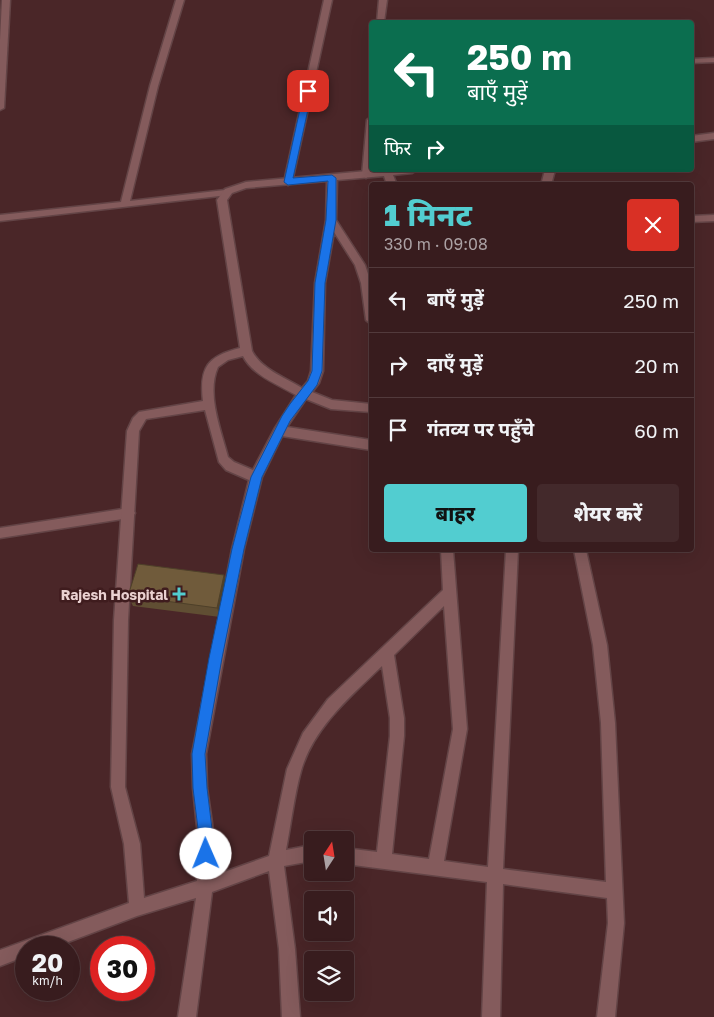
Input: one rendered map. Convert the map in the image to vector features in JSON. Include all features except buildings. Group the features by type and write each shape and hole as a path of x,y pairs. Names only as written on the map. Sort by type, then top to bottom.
{"street":[{"path":"694,139 714,136"},
{"path":"369,408 331,404 304,394 251,361 246,351 222,200 225,193 246,185 396,172"},
{"path":"388,173 391,182"},
{"path":"187,1017 204,887 206,837 200,788 199,754 236,558 256,477 279,431 293,407 313,383 317,371 320,283 331,220 332,178"},
{"path":"694,219 714,218"},
{"path":"331,220 360,265 366,284 369,306"},
{"path":"246,351 220,359 214,364 210,372 208,405 223,459 230,466 256,477"},
{"path":"137,908 132,844 118,787 121,620 133,431 142,416 208,405"},
{"path":"279,431 369,445"},
{"path":"435,868 460,729 447,552"},
{"path":"491,1017 512,552"},
{"path":"580,552 600,645 608,723 616,923 606,1017"},
{"path":"293,1015 276,862 294,769 308,738 333,704 449,593"},
{"path":"384,861 397,736 397,718 387,652"},
{"path":"61,936 290,856 304,854"},
{"path":"354,857 614,891"},
{"path":"0,958 15,953"}],"lane":[{"path":"0,108 6,0"},
{"path":"125,204 154,86 180,0"},
{"path":"288,182 328,0"},
{"path":"381,20 383,0"},
{"path":"694,61 714,60"},
{"path":"366,175 369,142"},
{"path":"0,218 225,193"},
{"path":"0,533 129,513"}],"place":[{"name":"Rajesh Hospital","path":"179,594"}],"route":[{"path":"206,854 199,754 238,549 256,477 279,431 293,407 313,383 317,371 320,328 320,283 331,220 332,178 288,182 308,91"}]}
